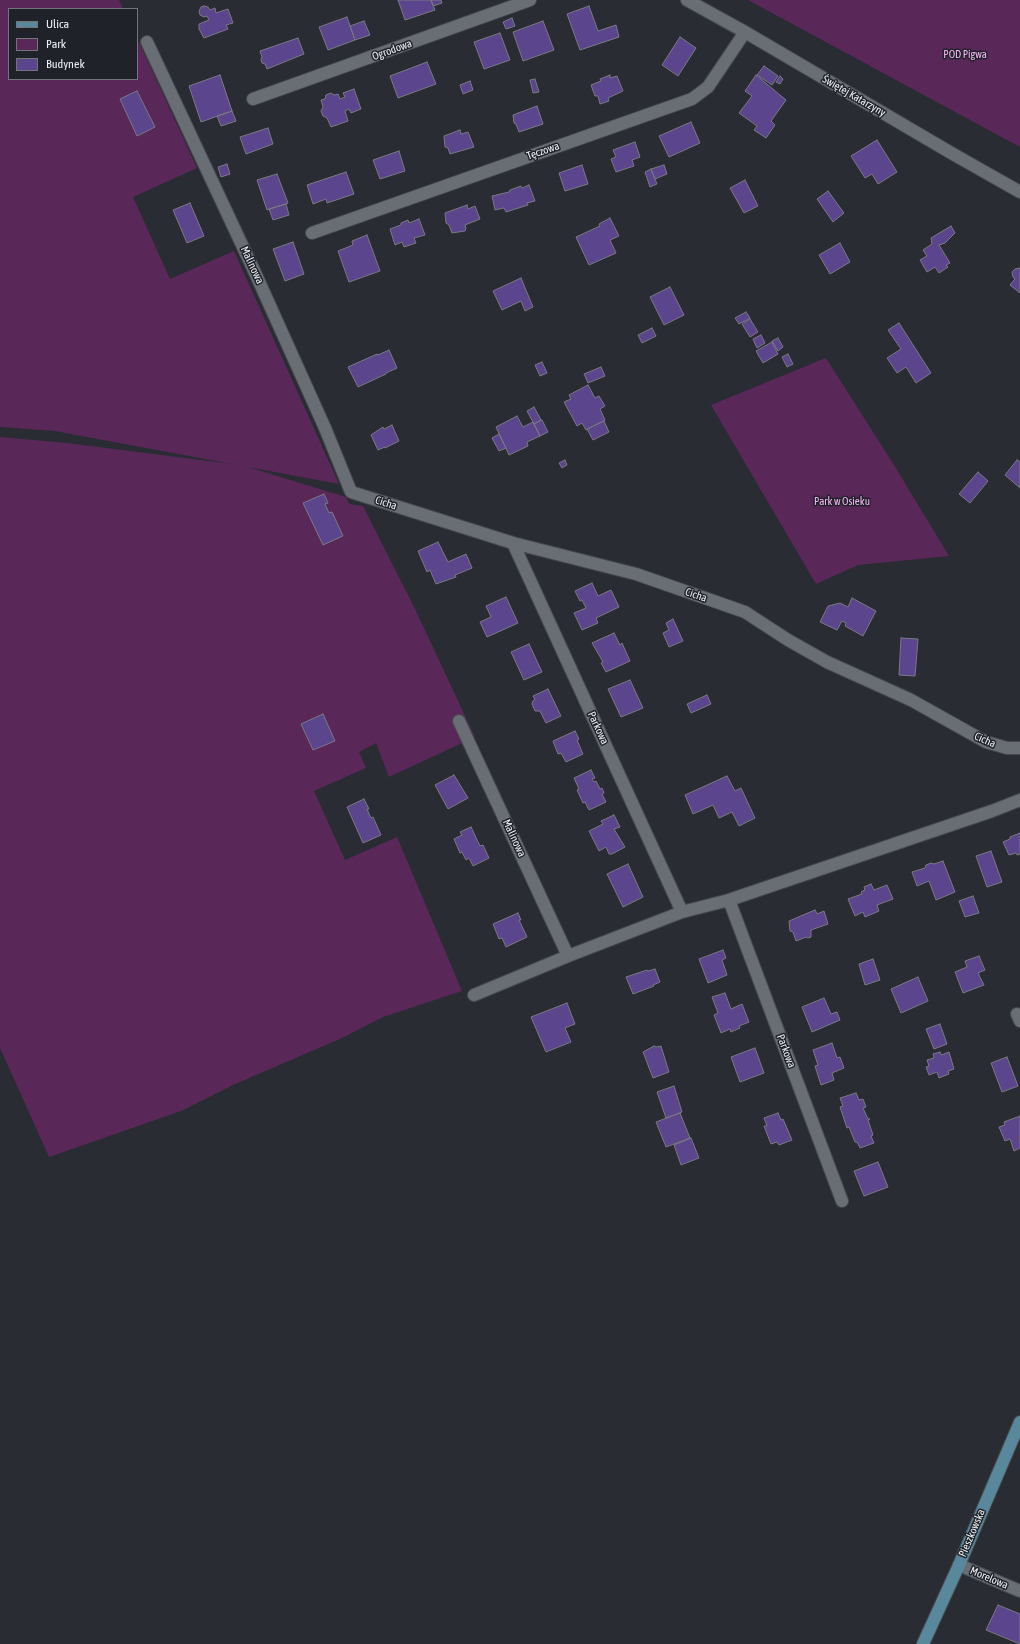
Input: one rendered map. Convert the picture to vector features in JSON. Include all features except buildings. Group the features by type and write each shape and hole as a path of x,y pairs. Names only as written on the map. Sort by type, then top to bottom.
{"street":[{"name":"Ogrodowa","path":"253,99 530,0"},
{"name":"Świętej Katarzyny","path":"687,0 745,32 1020,192"},
{"name":"Tęczowa","path":"312,233 692,99 708,87 745,32"},
{"name":"Malinowa","path":"147,42 257,277 325,428 351,492"},
{"name":"Cicha","path":"351,492 513,543 636,574 745,612 788,640 827,662 911,700 986,742 1007,748 1020,748"},
{"name":"Parkowa","path":"513,543 682,912"},
{"name":"Malinowa","path":"459,721 568,956"},
{"path":"474,996 568,956 682,912 729,900 992,812 1020,800"},
{"name":"Parkowa","path":"729,900 842,1201"},
{"name":"Pieszkowska","path":"923,1644 959,1565 1020,1422"},
{"name":"Morelowa","path":"959,1565 1020,1590"}],"green space":[{"path":"0,0 119,0 123,8 8,8 8,80 138,80 138,40 197,168 133,197 170,279 234,251 339,484 248,467 346,497 349,504 363,506 416,611 475,737 389,777 376,743 359,752 366,768 314,791 345,860 397,837 462,991 383,1017 342,1038 233,1085 181,1111 49,1157 0,1048 0,437 67,443 232,464 55,431 0,427"},
{"name":"POD Pigwa","path":"748,0 1020,0 1020,147"},
{"name":"Park w Osieku","path":"826,358 894,465 949,556 858,565 816,584 711,405"}]}
